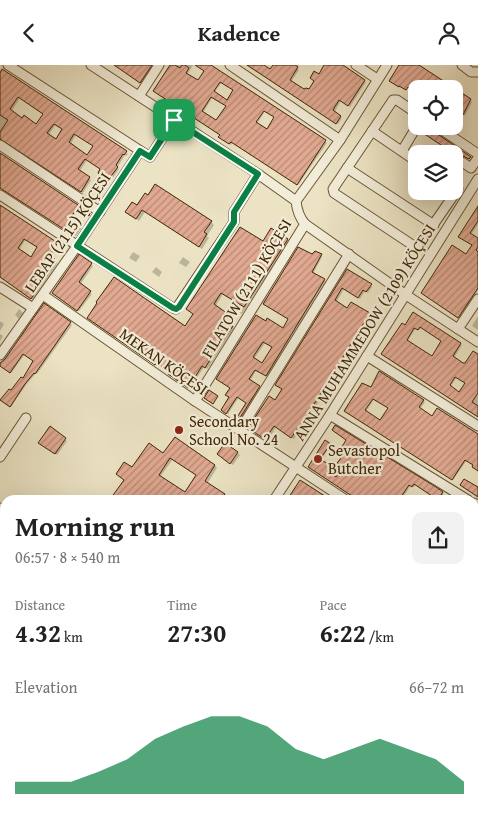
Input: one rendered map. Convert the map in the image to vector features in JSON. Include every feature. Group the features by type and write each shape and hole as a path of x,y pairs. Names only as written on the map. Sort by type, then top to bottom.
{"street":[{"path":"8,65 150,157 174,120"},
{"path":"91,65 296,201"},
{"path":"139,96 160,65"},
{"path":"230,65 340,140"},
{"path":"356,65 377,79"},
{"name":"FILATOW (2111) KÖÇESI","path":"195,401 305,224 300,218 296,201 340,140 387,65"},
{"path":"462,65 471,72 478,73"},
{"path":"408,108 394,99 333,189 334,193 415,247 419,247 449,200"},
{"path":"372,131 408,155"},
{"path":"402,151 412,135"},
{"path":"450,135 478,154"},
{"path":"0,145 100,212"},
{"name":"LEBAP (2115) KÖÇESI","path":"0,355 77,246 140,151"},
{"path":"463,163 471,168 478,158"},
{"path":"347,168 434,225"},
{"path":"0,195 176,309 234,222 234,212 258,174"},
{"name":"ANNA MUHAMMEDOW (2109) KÖÇESI","path":"277,495 330,415 478,179"},
{"path":"463,193 468,196"},
{"path":"305,224 406,295 478,342"},
{"path":"240,430 349,254"},
{"path":"0,287 33,308"},
{"name":"MEKAN KÖÇESI","path":"43,295 195,401 338,495"},
{"path":"458,329 478,299"},
{"path":"367,356 478,426"},
{"path":"330,415 460,495"},
{"path":"0,457 26,418"}],"building":[{"path":"114,65 152,65 140,83"},
{"path":"170,65 180,68 182,65 185,65 189,68 186,73 198,80 204,71 195,65 211,65 326,140 297,185 231,142 229,144 218,137 220,135 153,91","holes":["220,82 233,90 227,100 214,91","211,97 226,106 216,120 202,111","264,111 274,117 267,129 256,122"]},
{"path":"247,65 264,65 270,69 273,65 295,65 298,67 290,80 304,89 309,89 314,81 310,78 314,71 319,74 324,65 343,65 365,80 348,106 339,100 333,110 341,116 336,124"},
{"path":"399,65 419,65 442,80 408,80 406,90 389,81"},
{"path":"2,69 127,151 123,154 116,165 118,167 108,180 98,173 100,169 85,159 78,169 90,177 81,192 0,139 0,132 8,120 0,115 0,73","holes":["18,97 43,114 36,124 24,115 22,118 10,109","54,124 62,129 56,139 47,133","74,134 93,146 87,155 69,142"]},
{"path":"463,94 471,99 463,115"},
{"path":"426,135 439,135 453,145 441,145"},
{"path":"463,152 471,157 469,159 463,156"},
{"path":"0,153 90,213 89,216 77,208 71,217 81,224 73,235 0,188"},
{"path":"155,184 212,221 204,232 207,234 199,247 142,210 136,219 125,212 132,202 137,205 145,193 148,195"},
{"path":"0,205 58,243 50,255 56,262 31,299 0,277","holes":["24,239 37,247 31,257 18,248"]},
{"path":"478,206 478,221 470,233 478,238 476,250 478,252 478,288 458,318 421,293 452,245 466,254 472,245 458,237"},
{"path":"240,227 263,241 271,228 288,239 244,307 221,293 214,304 228,314 224,320 233,326 205,368 202,366 188,388 168,374 170,371 156,363 155,365 87,318 114,277 185,326 193,314 186,309"},
{"path":"298,247 312,254 315,251 322,254 312,272 325,279 266,376 255,370 249,379 260,386 238,421 236,419 246,403 237,397 226,414 221,410 229,397 225,395 230,388 216,379 256,315 266,321 267,318 283,328 288,319 263,304","holes":["263,342 272,347 262,363 253,357"]},
{"path":"79,254 92,263 79,282 91,291 77,311 52,293"},
{"path":"347,269 372,284 366,292 363,290 358,298 342,288 335,300 347,308 351,302 370,313 310,411 291,438 274,426 268,435 272,437 269,442 248,428 269,396 275,400 282,389 275,385"},
{"path":"44,303 71,322 10,407 0,400 21,377 23,378 33,361 23,354 10,373 0,366 0,363 5,359"},
{"path":"413,312 461,343 453,356 463,363 465,363 473,351 478,354 478,393 472,402 478,406 478,417 381,354 402,323 405,325","holes":["420,327 441,341 432,356 407,340 414,328 418,330","455,377 465,383 459,392 450,385"]},
{"path":"379,371 424,400 419,407 432,416 437,408 478,434 478,471 465,460 452,480 344,411 362,383 371,387","holes":["373,399 388,408 380,420 365,410"]},
{"path":"209,390 218,396 213,404 204,398"},
{"path":"335,425 443,492 441,495 430,495 414,484 412,487 409,485 402,495 350,495 308,467 325,440 340,450 346,440 332,430","holes":["327,449 341,458 337,463 343,467 336,477 328,471 330,465 320,459"]},
{"path":"50,426 66,438 55,454 38,443"},
{"path":"175,437 215,465 205,481 224,495 113,495 124,480 116,474 124,462 132,467 149,443 163,453","holes":["170,458 196,475 185,492 159,475"]},
{"path":"225,443 238,452 230,464 217,454"},
{"path":"464,479 478,487 478,495 475,495 460,485"},
{"path":"300,480 323,495 290,495"}],"place":[{"name":"Secondary School No. 24","path":"179,430"},
{"name":"Sevastopol Butcher","path":"318,459"}],"route":[{"path":"174,120 258,174 234,212 235,220 214,255 176,309 77,246 140,151 150,157 174,120"}]}
